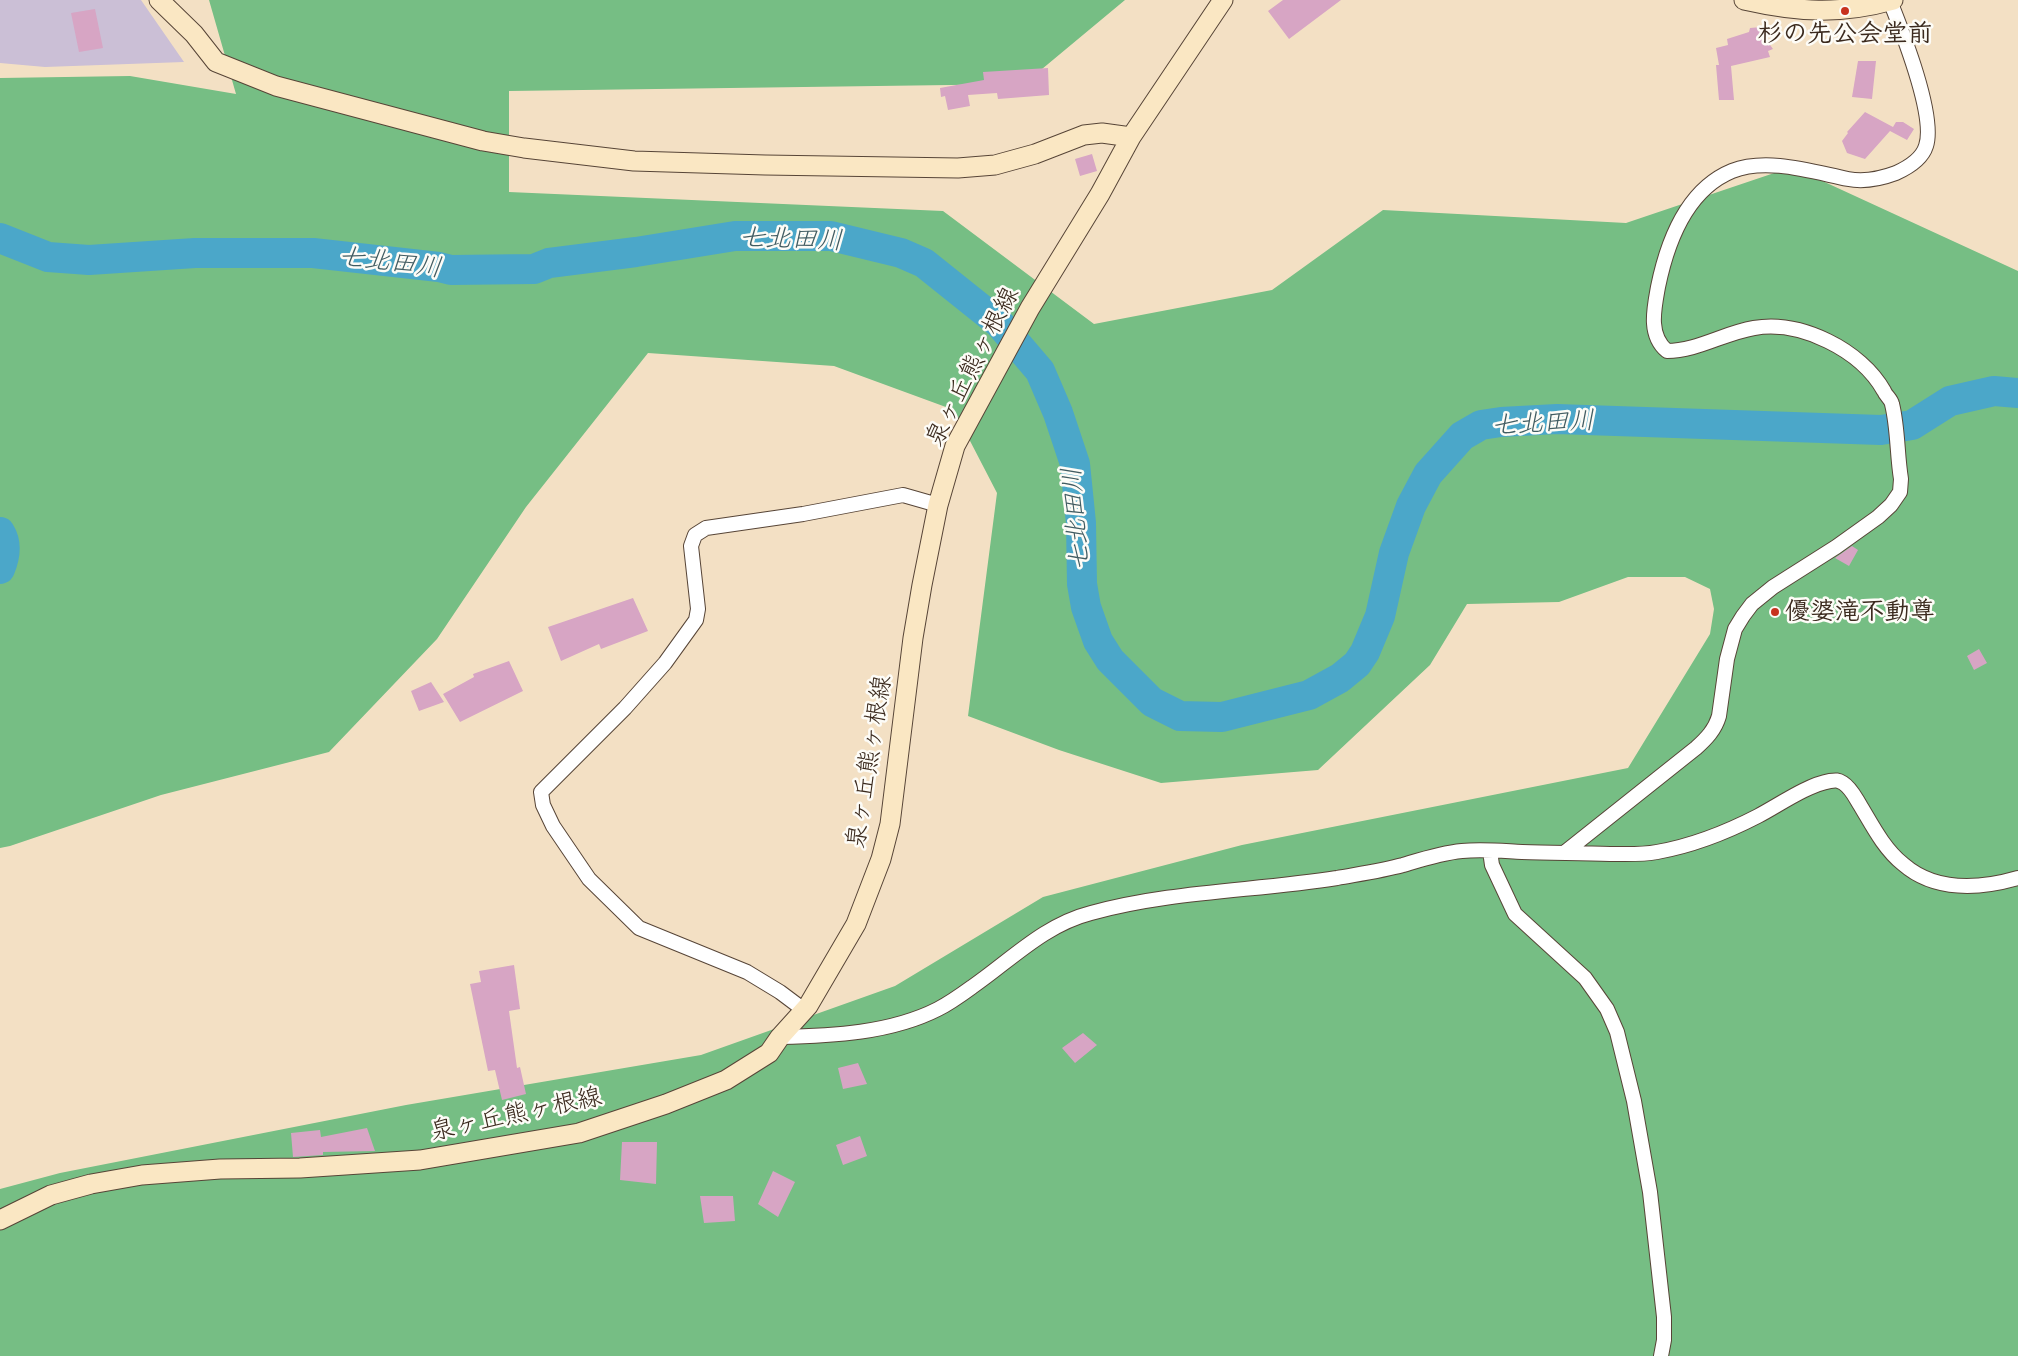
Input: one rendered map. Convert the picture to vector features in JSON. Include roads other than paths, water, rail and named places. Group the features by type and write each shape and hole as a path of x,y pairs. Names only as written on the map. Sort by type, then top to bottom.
{"main road":[{"path":"159,0 194,34 216,62 276,86 482,142 524,148 634,161 958,168 995,165 1035,154 1084,135 1102,133 1131,136"},
{"name":"泉ヶ丘熊ヶ根線","path":"0,1220 52,1194 91,1184 142,1175 220,1170 300,1168 420,1160 579,1133 666,1104 726,1080 769,1053 780,1037 804,1010 856,924 881,859 890,824 913,638 928,550 938,505 955,446 1030,308 1100,194 1131,136 1223,0"},
{"path":"1744,0 1811,11 1846,11 1891,0"}],"street":[{"path":"1564,853 1696,748 1711,733 1717,724 1719,716 1735,629 1752,604 1774,587 1866,526 1891,505 1900,492 1900,471 1892,402 1880,385 1856,360 1831,342 1813,333 1781,326 1763,326 1680,351 1667,351 1660,345 1654,330 1654,314 1662,270 1673,234 1692,205 1707,188 1721,177 1738,169 1759,166 1786,166 1850,179 1879,180 1903,170 1921,155 1926,146 1926,112 1916,74 1891,0"},
{"path":"804,1010 780,992 747,972 640,928 589,879 553,826 543,805 541,792 625,708 665,662 696,620 698,609 691,546 695,535 706,528 803,514 903,495 938,505"},
{"path":"780,1037 859,1031 900,1023 923,1015 937,1009 973,986 1044,933 1086,914 1110,908 1198,893 1332,879 1376,872 1447,853 1490,851 1640,854 1676,848 1752,819 1815,786 1828,782 1837,781 1850,789 1895,856 1904,866 1918,874 1945,884 1958,886 1980,886 2018,878"},
{"path":"1490,851 1492,866 1515,914 1585,978 1607,1010 1617,1032 1634,1101 1650,1192 1664,1317 1664,1340 1661,1356"}],"waterway":[{"name":"七北田川","path":"0,238 48,257 89,260 195,253 313,253 439,267 451,270 534,269 549,263 636,252 735,236 831,236 901,253 924,263 999,323 1040,371 1058,413 1075,464 1081,523 1082,584 1086,607 1098,641 1110,660 1152,702 1180,716 1222,717 1309,695 1340,678 1357,664 1365,652 1380,616 1394,553 1411,506 1428,474 1462,436 1481,425 1557,419 1881,430 1912,425 1950,401 1994,391 2018,393"},
{"name":"七北田川","path":"0,532 4,541 3,560 0,569"}],"place":[{"name":"杉の先公会堂前","path":"1845,11"},
{"name":"優婆滝不動尊","path":"1775,612"}]}
